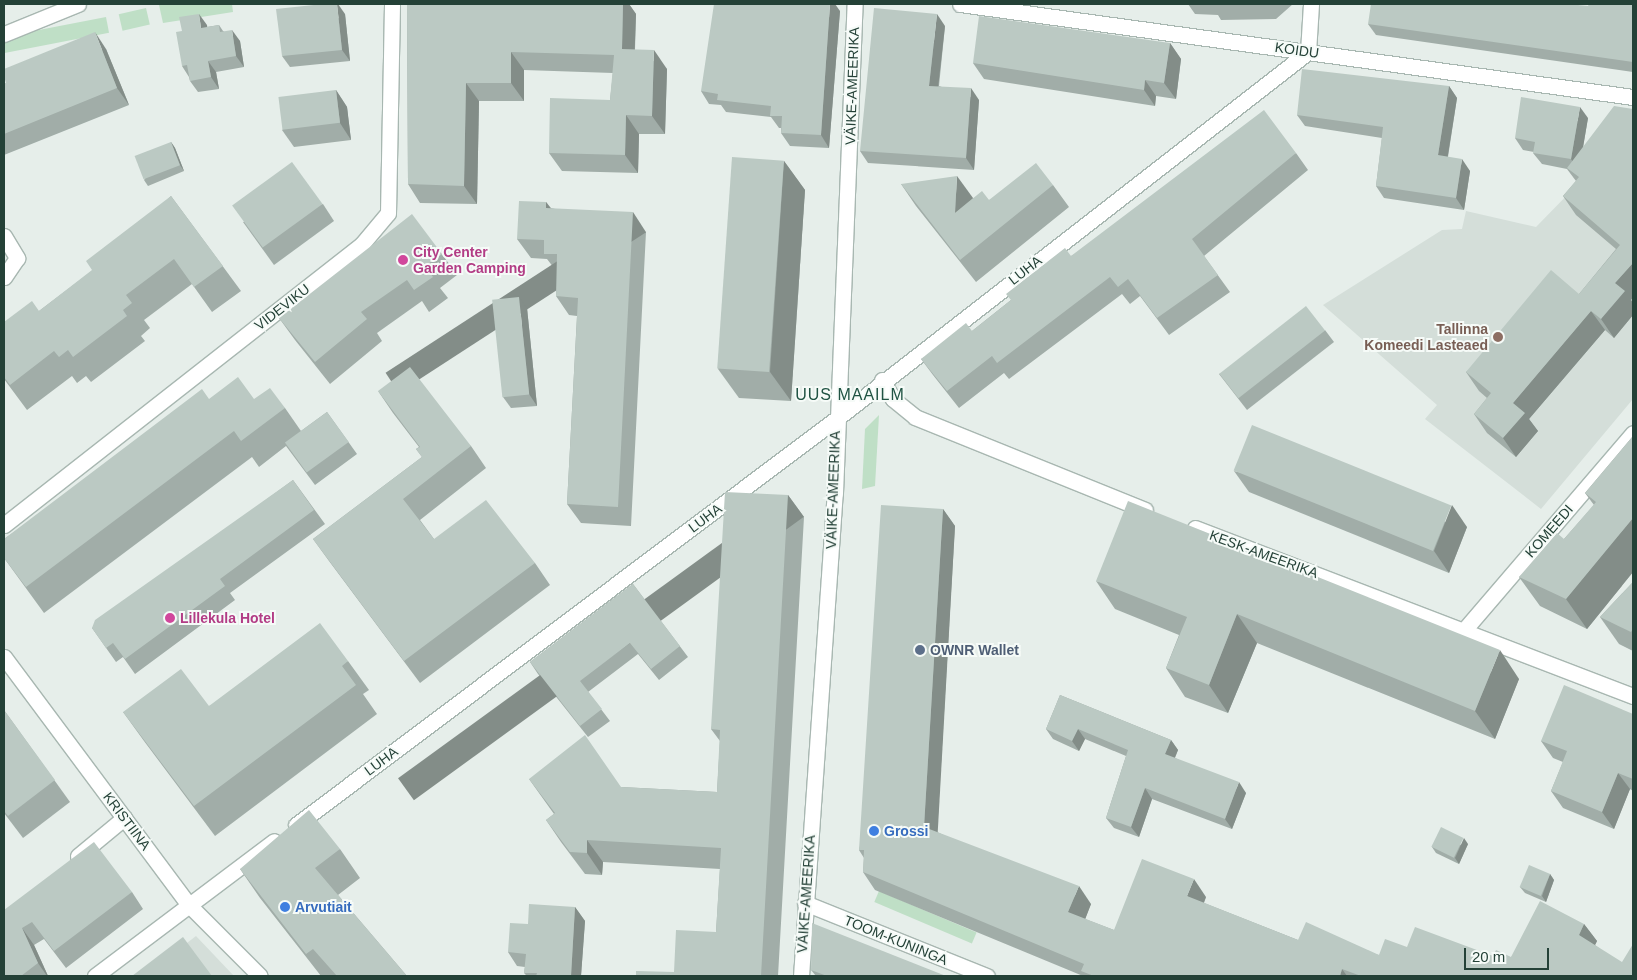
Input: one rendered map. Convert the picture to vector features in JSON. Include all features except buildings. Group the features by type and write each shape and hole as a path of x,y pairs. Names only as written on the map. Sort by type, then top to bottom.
{"street":[{"path":"4,34 78,4"},
{"name":"VIDEVIKU","path":"4,525 362,244 388,213 392,4"},
{"name":"VÄIKE-AMEERIKA","path":"801,976 836,419 855,4"},
{"name":"KOIDU","path":"960,4 1633,97"},
{"path":"1308,52 1311,4"},
{"name":"LUHA","path":"95,976 836,419 882,380 1308,52"},
{"path":"4,236 17,258 4,277"},
{"path":"882,380 893,400 915,417 1163,516"},
{"name":"KOMEEDI","path":"1465,629 1633,433"},
{"name":"KESK-AMEERIKA","path":"1181,523 1465,629 1633,696"},
{"name":"KRISTIINA","path":"4,657 189,905 260,976"},
{"path":"64,867 121,813"},
{"name":"TOOM-KUNINGA","path":"805,903 987,976"}],"shaded area":[{"name":"Tallinna Komeedi Lasteaed","path":"1577,185 1633,231 1633,399 1541,509 1425,419 1437,405 1323,305 1442,230 1462,229 1466,211 1536,227"},
{"path":"196,936 234,976 144,976"}],"green space":[{"path":"232,4 233,12 163,23 159,5"},
{"path":"146,8 150,25 123,31 119,14"},
{"path":"106,17 109,33 4,53 4,37"},
{"path":"879,415 875,486 862,489 865,429"},
{"path":"879,891 977,932 972,943 874,902"}],"place":[{"name":"City Center Garden Camping","path":"403,260"},
{"name":"Tallinna Komeedi Lasteaed","path":"1498,337"},
{"name":"Lillekula Hotel","path":"170,618"},
{"name":"OWNR Wallet","path":"920,650"},
{"name":"Grossi","path":"874,831"},
{"name":"Arvutiait","path":"285,907"}],"district":[{"name":"UUS MAAILM","path":"850,395"}]}
